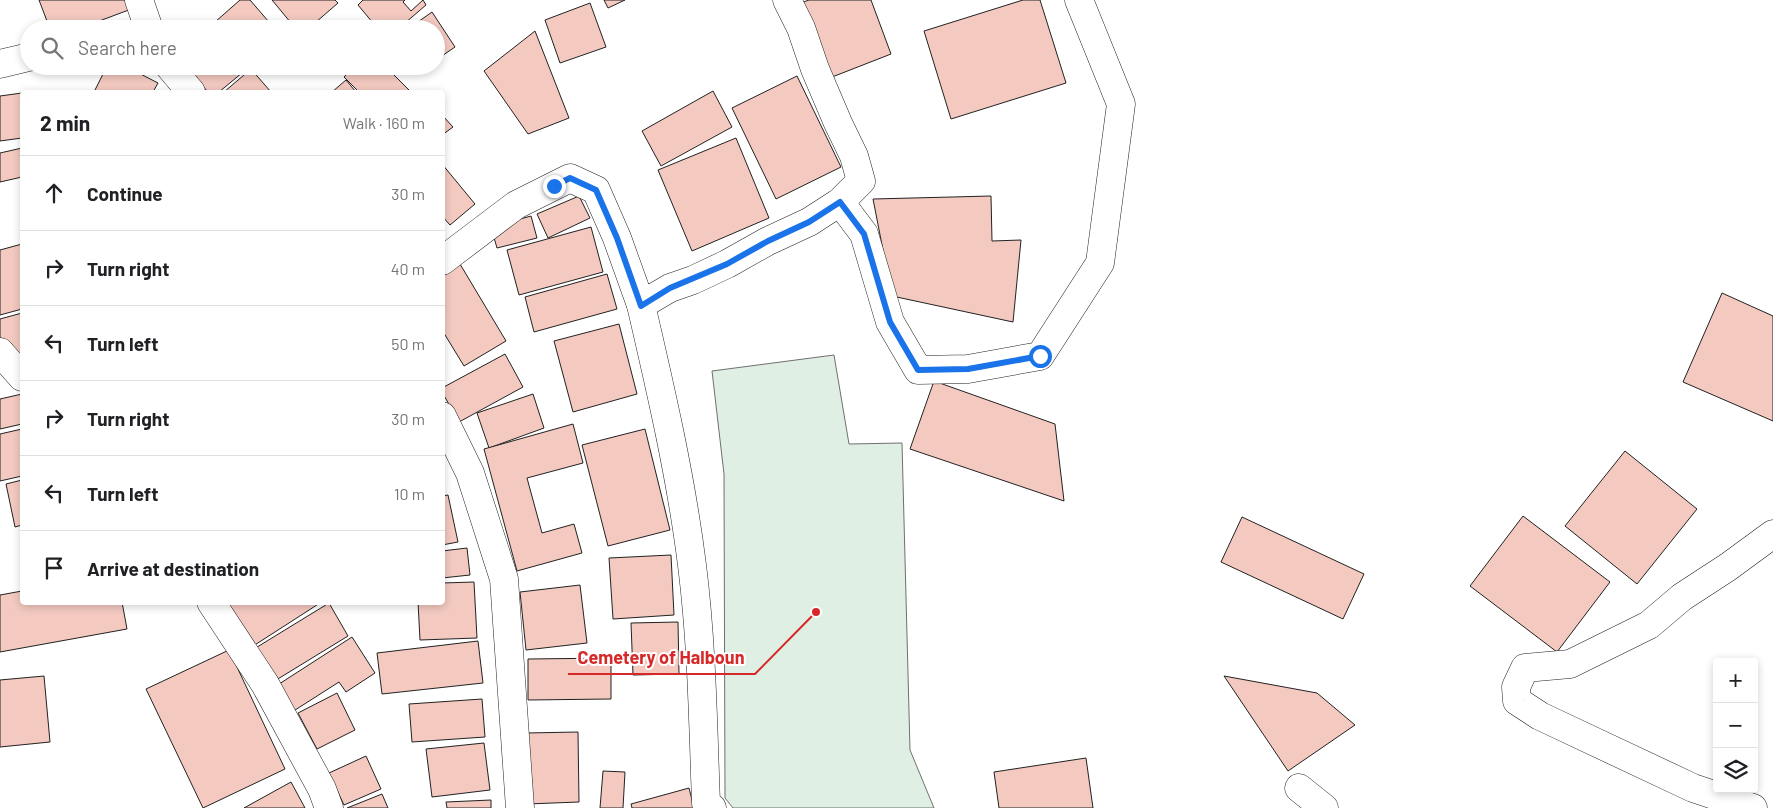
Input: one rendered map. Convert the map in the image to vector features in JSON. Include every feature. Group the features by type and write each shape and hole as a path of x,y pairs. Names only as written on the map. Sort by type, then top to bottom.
{"street":[{"path":"139,0 147,20"},
{"path":"641,306 670,288 727,264 768,241 809,222 840,202 861,181 854,156 815,69 801,28 787,0"},
{"path":"840,202 864,234 890,322 918,370 968,369 1040,356 1100,263 1121,104 1079,0"},
{"path":"0,64 20,59"},
{"path":"177,75 189,90"},
{"path":"445,259 516,205 570,178 596,190 617,238 641,306 671,437 692,564 702,659 706,803 712,808"},
{"path":"0,352 20,375"},
{"path":"445,422 470,473 504,578 520,808"},
{"path":"1754,808 1693,788 1540,716 1517,701 1516,687 1524,668 1570,664 1649,625 1682,597 1728,567 1773,534"},
{"path":"214,605 265,684 322,790 329,808"},
{"path":"1299,788 1324,808"}],"green space":[{"path":"834,355 849,444 902,443 910,750 934,808 733,808 725,798 724,474 712,371"}],"building":[{"path":"39,0 131,0 134,8 102,20 47,20"},
{"path":"240,0 250,0 267,20 217,20"},
{"path":"272,0 335,0 338,3 318,20 289,20"},
{"path":"363,0 405,0 403,2 411,11 423,0 426,5 408,20 370,20 358,5"},
{"path":"604,0 625,0 608,8"},
{"path":"809,0 871,0 891,54 827,79 798,4"},
{"path":"1023,0 1040,0 1066,83 951,119 924,31"},
{"path":"590,3 606,47 560,63 545,20"},
{"path":"432,12 437,20 421,20"},
{"path":"535,31 569,118 528,134 484,71"},
{"path":"445,32 455,47 445,54"},
{"path":"102,75 142,75 158,83 154,90 95,90"},
{"path":"193,75 240,75 221,90 206,90"},
{"path":"244,75 256,75 269,90 226,90"},
{"path":"346,75 394,75 409,90 357,90 344,77"},
{"path":"797,76 841,167 776,199 732,108"},
{"path":"346,80 354,90 334,90"},
{"path":"713,91 732,127 661,166 642,131"},
{"path":"20,93 20,138 0,141 0,96"},
{"path":"445,118 453,127 445,133"},
{"path":"736,138 769,218 692,251 658,170"},
{"path":"20,148 20,177 0,182 0,153"},
{"path":"445,168 475,204 450,225 445,219"},
{"path":"579,196 590,218 548,238 537,214"},
{"path":"991,196 992,241 1021,240 1013,322 892,296 873,199"},
{"path":"531,216 537,238 497,248 491,227"},
{"path":"591,227 603,272 519,295 507,250"},
{"path":"20,245 20,310 0,315 0,250"},
{"path":"457,259 506,341 464,366 445,335 445,266"},
{"path":"607,274 617,309 534,332 525,297"},
{"path":"1722,293 1773,316 1773,421 1683,382"},
{"path":"20,314 20,366 0,341 0,319"},
{"path":"619,324 637,394 573,412 554,341"},
{"path":"505,354 523,387 459,422 445,397 445,386"},
{"path":"934,381 1055,424 1064,501 910,449"},
{"path":"20,394 20,424 0,429 0,399"},
{"path":"533,394 544,428 489,448 477,413"},
{"path":"573,424 583,463 527,478 542,533 574,524 582,553 517,571 484,449"},
{"path":"20,429 20,476 0,481 0,434"},
{"path":"645,429 670,530 608,546 582,445"},
{"path":"1625,451 1697,509 1637,584 1565,526"},
{"path":"20,480 20,526 15,527 6,484"},
{"path":"448,495 458,542 445,544 445,496"},
{"path":"1523,516 1610,582 1557,652 1470,586"},
{"path":"1242,517 1364,574 1343,619 1221,562"},
{"path":"467,548 470,575 445,578 445,551"},
{"path":"671,555 674,615 613,619 609,558"},
{"path":"474,582 477,638 420,640 418,605 445,605 445,583"},
{"path":"580,585 587,643 526,650 520,592"},
{"path":"20,591 20,605 123,605 127,629 0,652 0,595"},
{"path":"219,605 317,605 247,650"},
{"path":"326,605 330,605 348,636 268,685 249,652"},
{"path":"678,622 679,674 633,675 631,623"},
{"path":"352,637 375,673 346,692 339,682 292,712 276,686"},
{"path":"478,641 483,683 382,694 377,653"},
{"path":"229,650 285,769 203,808 146,689"},
{"path":"611,658 611,699 528,700 528,659"},
{"path":"44,676 50,742 0,747 0,680"},
{"path":"1224,676 1317,693 1355,725 1288,771"},
{"path":"337,693 355,730 317,749 298,713"},
{"path":"482,699 485,737 412,742 409,704"},
{"path":"578,732 579,802 527,804 526,733"},
{"path":"484,743 490,790 432,797 426,749"},
{"path":"366,756 381,789 344,805 329,773"},
{"path":"1086,758 1093,808 999,808 994,772"},
{"path":"603,771 625,772 623,808 600,808"},
{"path":"291,782 305,808 244,808"},
{"path":"689,788 694,808 632,808 631,804"},
{"path":"382,794 388,808 347,808"},
{"path":"491,800 491,808 447,808 446,802"}],"place":[{"name":"Cemetery of Halboun","path":"816,612"}],"route":[{"path":"554,186 570,178 596,190 617,238 641,306 670,288 693,280 727,264 768,241 809,222 840,202 864,234 890,322 918,370 968,369 1040,356"}]}
